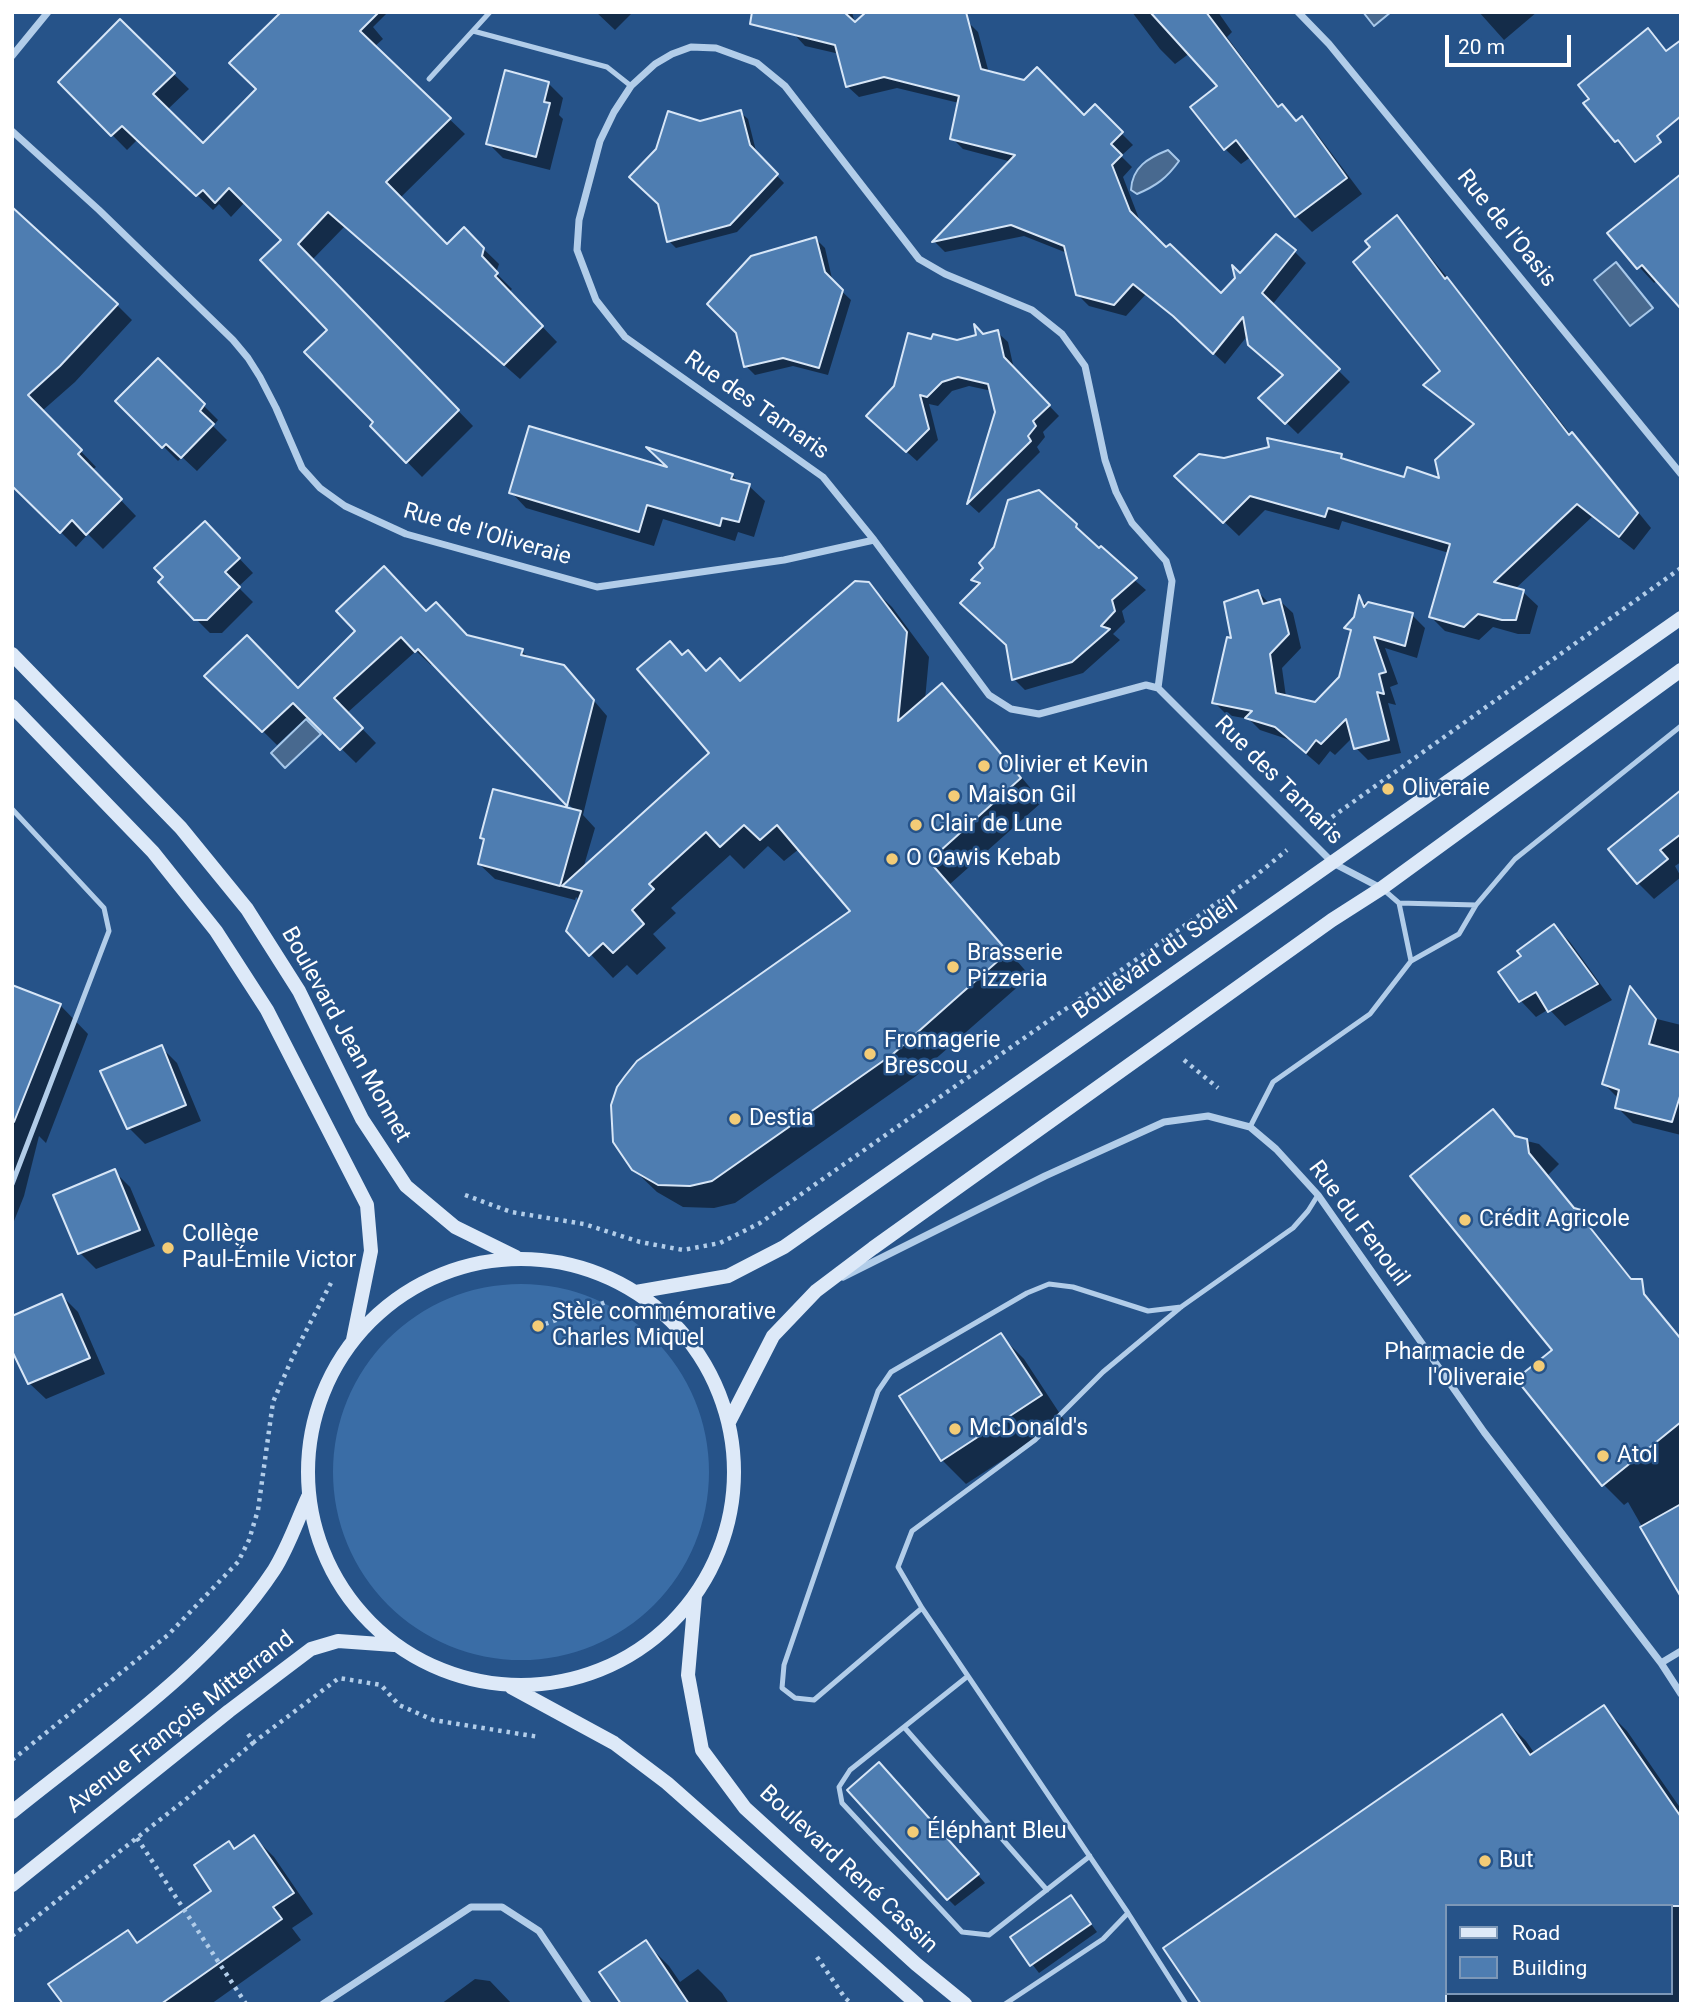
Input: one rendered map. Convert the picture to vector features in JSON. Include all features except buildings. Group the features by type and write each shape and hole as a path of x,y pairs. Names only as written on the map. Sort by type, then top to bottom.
{"main road":[{"name":"Boulevard du Soleil","path":"636,1292 728,1276 784,1247 1681,618"},
{"name":"Boulevard Jean Monnet","path":"12,654 181,828 247,909 299,990 362,1119 406,1186 454,1227 517,1258"},
{"path":"729,1422 773,1336 816,1291 1332,920 1382,888 1681,670"},
{"path":"12,706 153,852 216,931 267,1010 367,1205 371,1251 352,1340"},
{"path":"517,1258 559,1261 600,1272 636,1292 678,1326 710,1371 729,1422 734,1483 722,1542 695,1596 658,1636 614,1665 564,1682 510,1686 449,1674 394,1645 352,1604 340,1584 323,1554 308,1497 309,1442 315,1414 324,1388 352,1340 386,1306 426,1280 470,1264 517,1258"},
{"name":"Avenue François Mitterrand","path":"12,1812 192,1665 232,1626 275,1568 308,1497"},
{"name":"Boulevard René Cassin","path":"695,1596 688,1675 702,1750 745,1808 916,1964 965,2004"},
{"name":"Avenue François Mitterrand","path":"12,1885 229,1711 311,1649 338,1641 394,1645"},
{"path":"510,1686 614,1743 667,1783 917,2004"}],"street":[{"path":"12,56 48,12"},
{"name":"Rue de l'Oasis","path":"1297,12 1329,44 1681,474"},
{"name":"Rue des Tamaris","path":"1158,688 1172,581 1166,561 1132,523 1116,492 1105,460 1084,366 1062,334 1032,310 945,274 919,259 785,86 757,63 716,48 691,47 655,64 631,86 614,112 600,141 579,220 577,250 596,300 625,337 823,477 874,540 989,695 1011,709 1040,714 1146,685 1158,688 1333,863 1382,888"},
{"name":"Rue de l'Oliveraie","path":"12,131 99,210 233,340 260,377 302,468 320,488 345,506 406,534 597,587 784,560 874,540"},
{"name":"Rue du Fenouil","path":"816,1291 1045,1176 1164,1122 1208,1116 1250,1127 1276,1149 1318,1195 1484,1432 1661,1663 1681,1694"},
{"path":"1661,1663 1681,1651"},
{"path":"323,2004 471,1907 502,1907 539,1931 588,2004"}],"lane":[{"path":"429,79 490,12"},
{"path":"473,31 607,67 631,86"},
{"path":"1250,1127 1273,1082 1370,1014 1411,961 1459,934 1476,905 1516,859 1681,726"},
{"path":"12,809 104,908 110,931 12,1184"},
{"path":"1382,888 1399,903 1411,961"},
{"path":"1399,903 1476,905"},
{"path":"1186,2004 1090,1856 922,1608 898,1567 912,1531 1035,1440 1103,1372 1181,1307 1293,1228 1318,1195"},
{"path":"922,1608 814,1700 795,1698 782,1688 784,1665 878,1391 891,1372 1027,1293 1049,1284 1073,1287 1148,1311 1181,1307"},
{"path":"968,1676 850,1770 839,1787 842,1803 962,1932 989,1935 1090,1856"},
{"path":"904,1727 1047,1889"},
{"path":"1005,2004 1103,1938 1128,1913"}],"path":[{"path":"455,1187 465,1195 511,1212 584,1224 640,1242 683,1250 720,1243 760,1223 1254,877 1306,836 1681,568"},
{"path":"1179,1056 1218,1088"},
{"path":"12,1760 168,1635 238,1562 249,1540 258,1510 273,1402 294,1354 335,1275"},
{"path":"545,1324 636,1292"},
{"path":"168,1635 192,1665"},
{"path":"12,1936 254,1742 339,1678 381,1685 398,1705 433,1720 542,1737"},
{"path":"229,1711 254,1742"},
{"path":"137,1838 246,2004"},
{"path":"814,1954 852,2004"}],"shaded area":[{"path":"1363,12 1391,12 1374,26"},
{"path":"1168,150 1179,161 1170,172 1144,191 1137,194 1131,190 1134,175 1142,164"},
{"path":"1616,262 1653,308 1630,326 1594,280"},
{"path":"306,719 321,734 285,768 271,753"},
{"path":"521,1284 558,1288 593,1298 625,1316 654,1339 677,1368 695,1400 705,1435 709,1472 705,1509 695,1544 677,1576 654,1605 625,1628 593,1646 558,1656 521,1660 484,1656 449,1646 417,1628 388,1605 365,1576 347,1544 337,1509 333,1472 337,1435 347,1400 365,1368 388,1339 417,1316 449,1298 484,1288"}],"place":[{"name":"Olivier et Kevin","path":"984,766"},
{"name":"Oliveraie","path":"1388,789"},
{"name":"Maison Gil","path":"954,796"},
{"name":"Clair de Lune","path":"916,825"},
{"name":"O Oawis Kebab","path":"892,859"},
{"name":"Brasserie Pizzeria","path":"953,967"},
{"name":"Fromagerie Brescou","path":"870,1054"},
{"name":"Destia","path":"735,1119"},
{"name":"Crédit Agricole","path":"1465,1220"},
{"name":"Collège Paul-Émile Victor","path":"168,1248"},
{"name":"Stèle commémorative Charles Miquel","path":"538,1326"},
{"name":"Pharmacie de l'Oliveraie","path":"1539,1366"},
{"name":"McDonald's","path":"955,1429"},
{"name":"Atol","path":"1603,1456"},
{"name":"Éléphant Bleu","path":"913,1832"},
{"name":"But","path":"1485,1861"}]}
